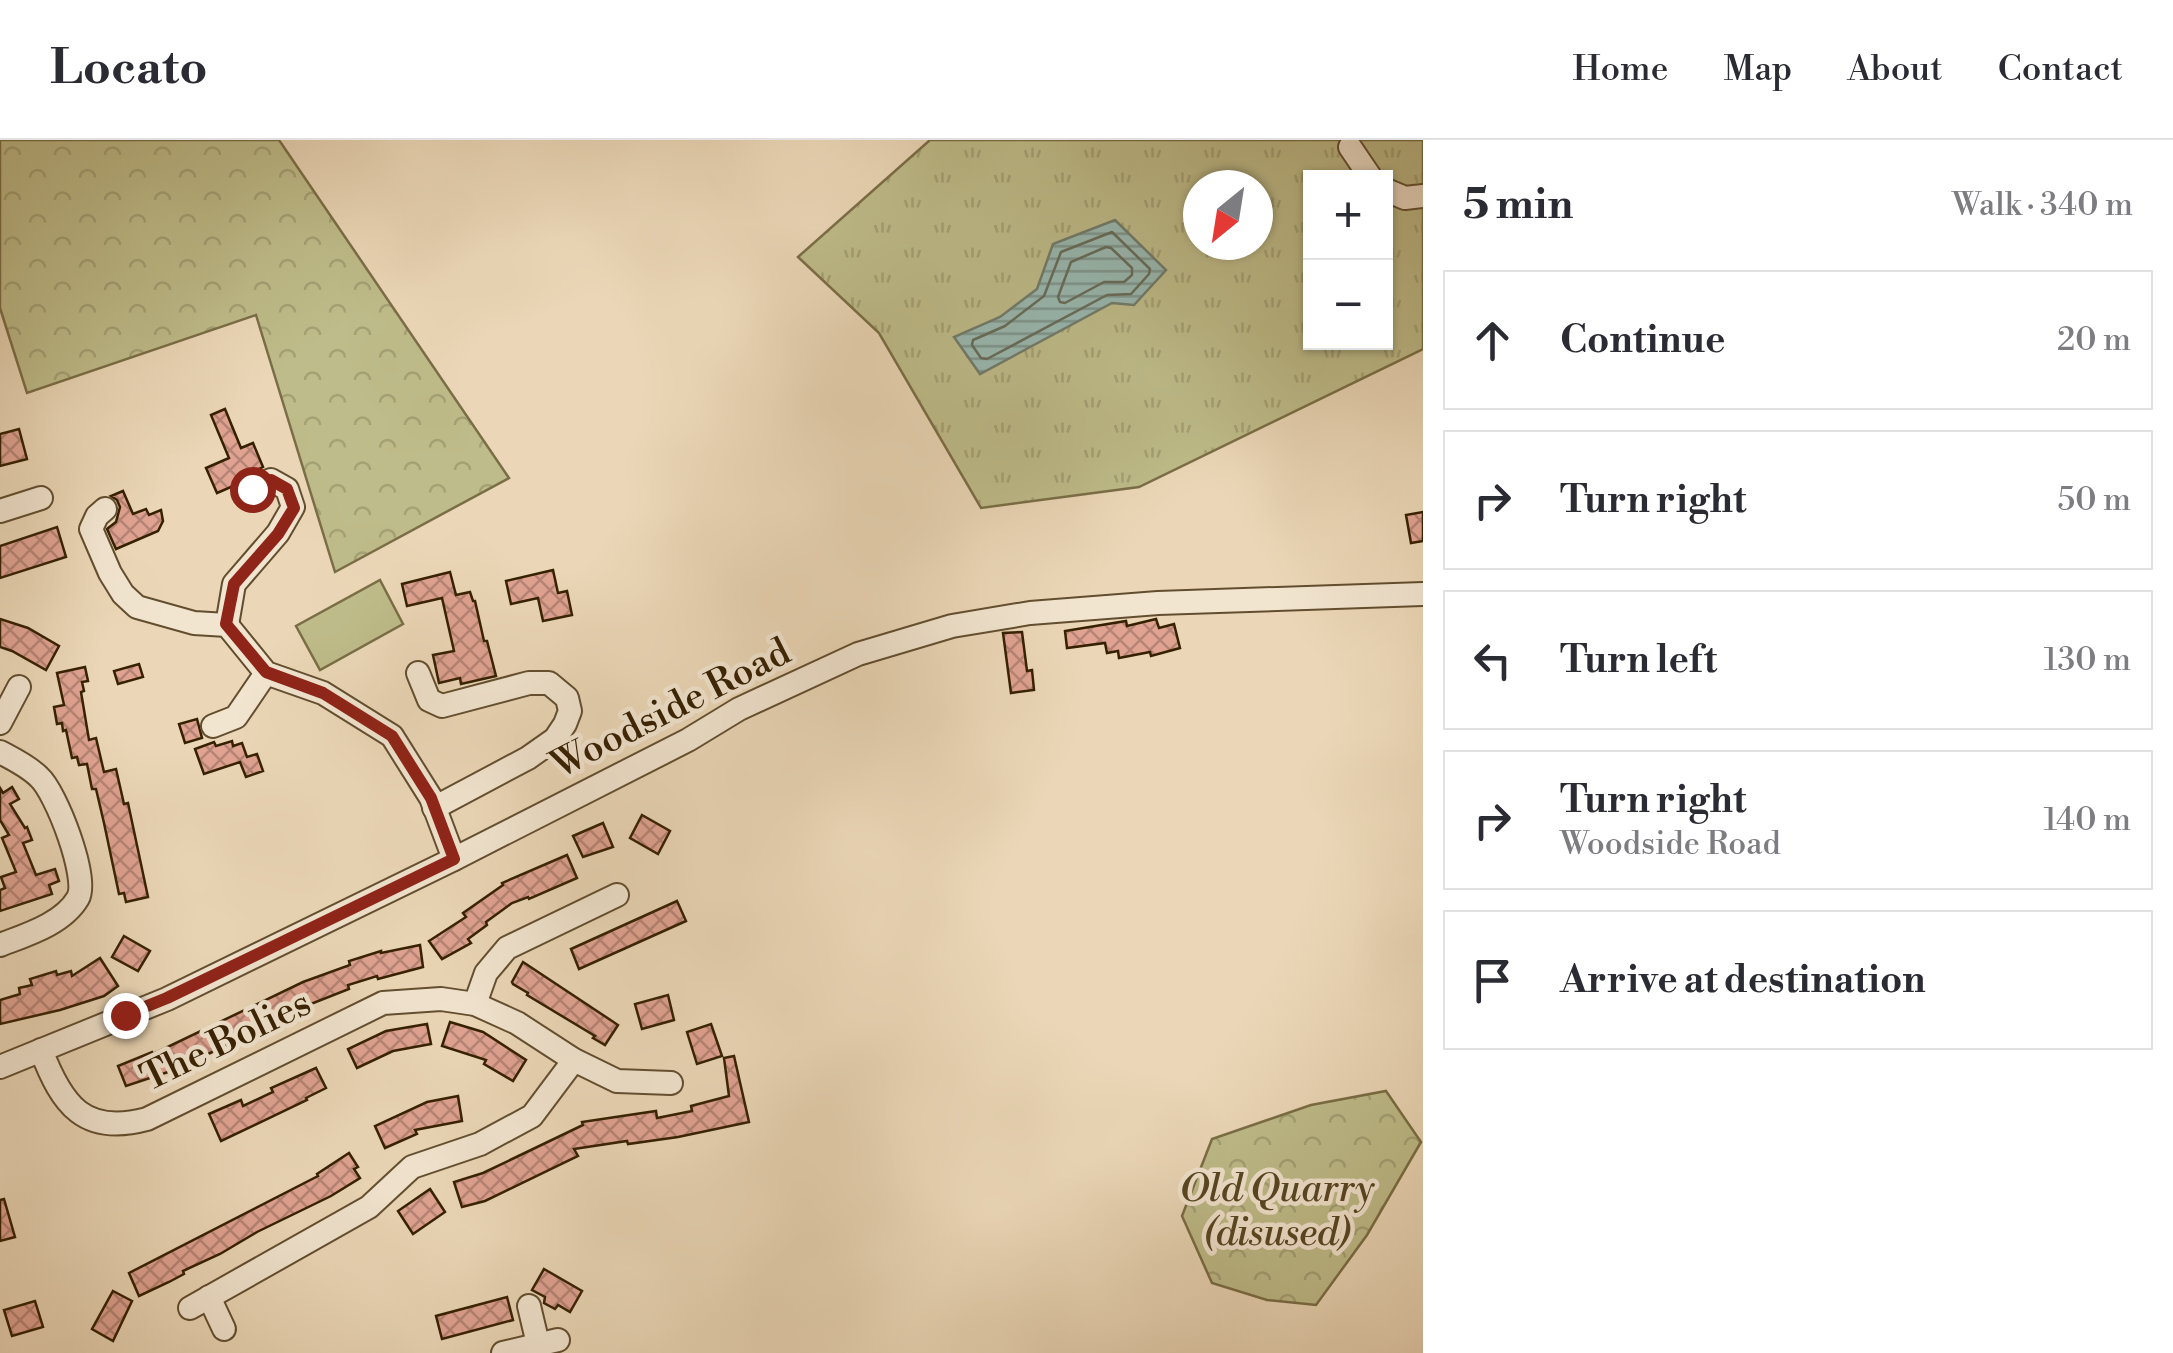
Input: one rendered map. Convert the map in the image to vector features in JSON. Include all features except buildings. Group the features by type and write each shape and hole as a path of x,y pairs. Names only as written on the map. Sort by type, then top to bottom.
{"street":[{"path":"1350,147 1366,170"},
{"path":"1393,193 1405,198 1423,196"},
{"path":"226,624 234,584 278,534 294,508 287,489 271,480 252,489"},
{"path":"0,511 42,498"},
{"path":"106,510 97,516 91,530 123,594 137,607 194,623 226,624 266,672 323,693 392,736 431,798 454,859"},
{"name":"Woodside Road","path":"0,1067 167,998 454,859 688,740 739,709 858,654 952,626 1030,613 1158,603 1423,594"},
{"path":"213,726 236,717 266,672"},
{"path":"418,672 429,700 442,706 529,683 550,684 566,698 570,711 555,739 528,758 434,808"},
{"path":"0,752 42,778 66,826 82,884 79,897 63,916 0,946"},
{"path":"475,1004 486,973 507,948 602,893"},
{"name":"The Bolies","path":"41,1050 66,1100 88,1120 108,1125 147,1119 383,1002 441,1000 475,1004 517,1022 574,1060 617,1081 671,1083"},
{"path":"646,1084 649,1059"},
{"path":"224,1328 200,1303 369,1207 412,1167 480,1144 532,1116 574,1060"},
{"path":"503,1353 548,1342 529,1306"}],"green space":[{"path":"0,140 279,140 509,478 335,572 256,315 27,393 0,308"},
{"path":"930,140 1423,140 1423,349 1139,487 981,508 879,333 798,257"},
{"path":"380,580 403,624 320,670 296,626"},
{"name":"Old Quarry (disused)","path":"1386,1091 1421,1142 1367,1235 1316,1305 1267,1300 1212,1283 1182,1216 1212,1139 1311,1105"}],"water":[{"path":"1115,220 1166,270 1134,305 1112,303 980,374 954,337 1000,317 1037,289 1053,244"}],"route":[{"path":"125,1015 454,859 431,798 392,736 323,693 266,672 226,624 234,584 278,534 294,508 287,489 271,480 252,489"}]}
